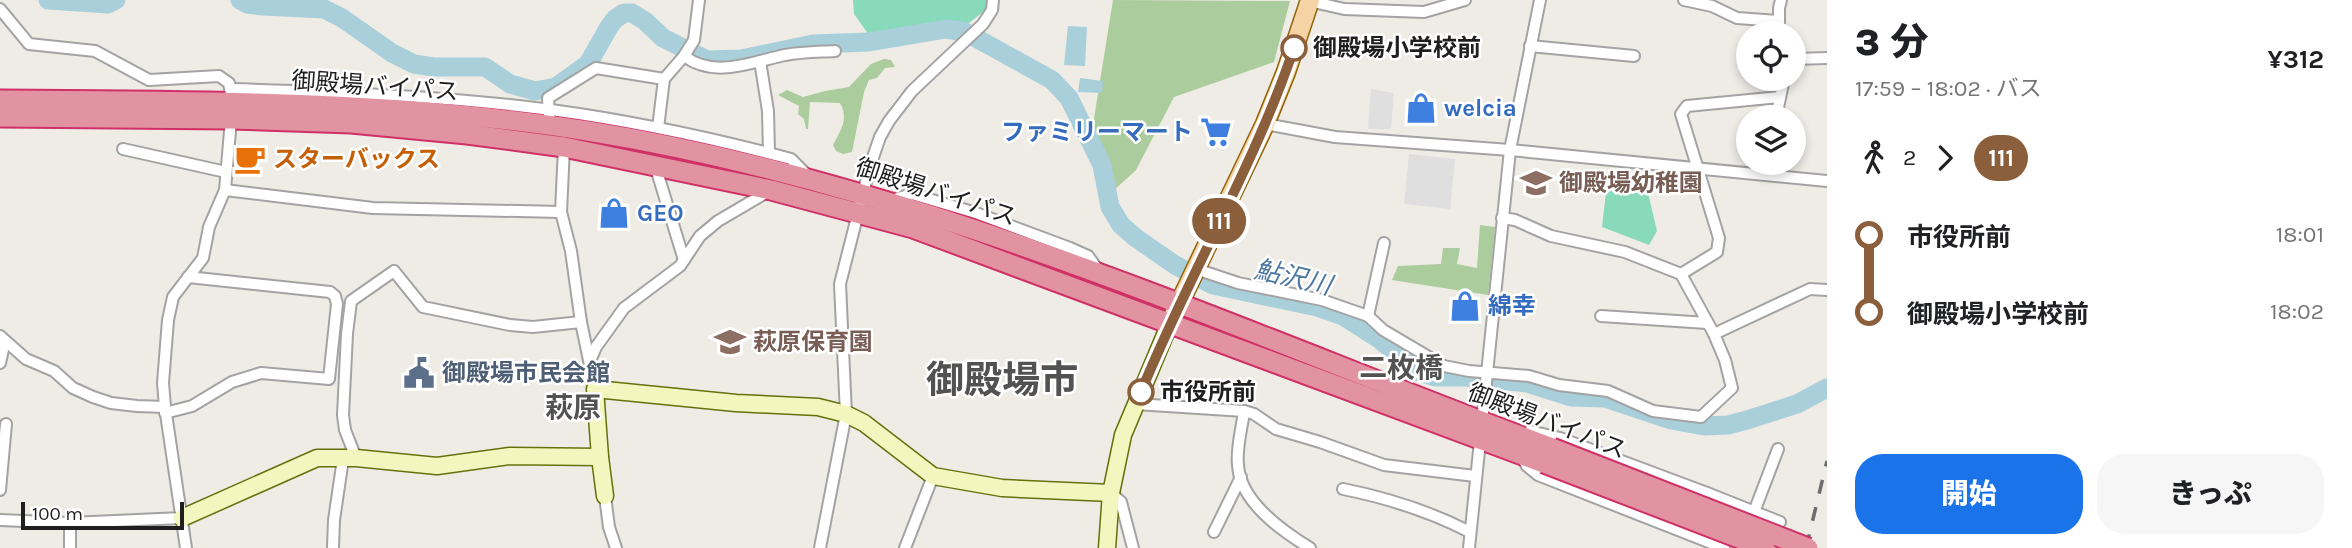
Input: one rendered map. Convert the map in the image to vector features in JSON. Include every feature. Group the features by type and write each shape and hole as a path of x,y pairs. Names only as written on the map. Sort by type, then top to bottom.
{"highway":[{"name":"御殿場バイパス","path":"0,100 342,106 548,118 587,130 704,153 888,201 987,233 1179,304 1480,431 1520,454 1548,456 1808,548"},
{"name":"御殿場バイパス","path":"0,117 231,103 351,123 564,147 771,190 913,228 1253,356 1480,431 1502,430 1548,456 1764,544"}],"main road":[{"path":"1170,323 1265,124 1310,1"}],"street":[{"path":"658,128 664,79 694,40 699,0"},
{"path":"820,548 846,414 840,284 862,194 880,137 889,121 912,91 983,24 992,10 993,0"},
{"path":"1310,1 1344,9 1424,12 1465,0"},
{"path":"1469,548 1510,150 1540,0"},
{"path":"1684,0 1712,6 1737,18 1778,21 1781,0"},
{"path":"0,9 29,44 95,51 149,79 219,76 229,83 231,103 225,190 209,227 203,258 173,297 168,320 163,383 165,410 186,548"},
{"path":"1530,46 1634,56"},
{"path":"684,56 696,65 718,68 743,66 807,52 835,51"},
{"path":"1806,59 1827,58"},
{"path":"760,61 768,111 769,153"},
{"path":"664,79 596,68 548,97 548,118 658,128 769,153 791,159 812,180"},
{"path":"1778,105 1781,91"},
{"path":"1681,274 1717,252 1719,238 1681,114 1687,106 1780,97"},
{"path":"1265,124 1335,137 1510,150 1736,173"},
{"path":"564,147 561,212 571,251 581,322 595,388 600,457 612,547"},
{"path":"123,149 226,172"},
{"path":"655,164 684,260"},
{"path":"1764,175 1827,181"},
{"path":"225,190 373,208 561,212"},
{"path":"590,361 596,347 624,307 680,266 700,236 718,221 771,190"},
{"path":"1192,276 1322,300 1368,316 1383,330 1444,366 1529,376 1559,385 1608,391 1653,411 1701,417 1732,388 1725,360 1714,334 1681,274 1625,252 1551,236 1515,220 1502,218"},
{"path":"1368,316 1384,243"},
{"path":"333,548 334,520 350,458 343,415 351,301 394,271 423,307 510,326 533,327 581,322"},
{"path":"2,338 26,359 54,371 74,388 93,397 111,403 165,410 192,406 232,382 261,373 329,379 337,304 335,296 330,292 188,277"},
{"path":"1714,334 1810,289 1827,290"},
{"path":"1601,316 1707,323"},
{"path":"1107,548 1111,492 1118,454 1170,323"},
{"path":"0,363 2,338"},
{"path":"595,388 736,403 818,407 846,414 864,423 933,476 1002,488 1111,492 1121,502 1133,548"},
{"path":"1136,404 1244,411 1254,414 1276,429 1384,465 1475,476"},
{"path":"1244,411 1237,466 1252,502 1310,548"},
{"path":"0,490 6,424"},
{"path":"1502,430 1531,431 1560,438 1780,522"},
{"path":"1754,512 1778,449"},
{"path":"1520,454 1527,466 1538,475 1724,548"},
{"path":"0,520 70,523 182,518 317,458 350,458 437,466 510,456 600,457"},
{"path":"905,548 933,476"},
{"path":"1214,532 1241,478"},
{"path":"1343,489 1387,498 1440,516 1470,532"},
{"path":"1690,535 1707,493"},
{"path":"1698,514 1764,544"},
{"path":"70,523 70,548"}],"green space":[{"path":"853,0 987,0 988,8 969,23 869,35 854,14"},
{"path":"1113,0 1290,1 1274,62 1174,97 1136,170 1112,192 1092,131"},
{"path":"884,59 891,60 895,67 885,68 877,78 869,80 864,92 852,152 843,154 836,151 833,145 844,119 840,103 810,102 806,129 804,119 798,114 799,106 778,95 787,90 803,97 849,87 871,64"},
{"path":"1608,175 1645,180 1657,231 1649,245 1602,227"},
{"path":"1480,225 1495,227 1488,295 1392,280 1398,266 1441,264 1443,248 1460,248 1457,264 1477,268"}],"shaded area":[{"path":"1371,89 1394,93 1391,129 1368,129"},
{"path":"1409,154 1455,159 1450,209 1404,204"}],"water":[{"path":"1068,26 1087,27 1085,66 1064,65"},
{"path":"1080,78 1103,81 1102,93 1078,92"}],"waterway":[{"name":"鮎沢川","path":"48,0 108,4 116,0"},
{"name":"鮎沢川","path":"240,0 247,4 263,6 324,9 414,64 433,67 485,67 510,84 535,91 556,87 588,64 609,27 624,13 632,13 663,38 707,60 741,59 813,44 869,42 946,29 965,32 1052,80 1069,98 1102,165 1110,207 1121,225 1136,238 1175,265 1213,285 1317,307 1343,316 1379,339 1420,372 1435,377 1475,377 1527,383 1571,397 1605,398 1671,420 1704,426 1728,425 1747,420 1797,404 1827,388"}],"railway":[{"path":"1806,548 1827,461"}],"bus line":[{"name":"111","path":"1141,392 1179,304 1265,124 1294,48"}],"place":[{"name":"御殿場小学校前","path":"1294,48"},
{"name":"welcia","path":"1421,108"},
{"name":"ファミリーマート","path":"1216,132"},
{"name":"スターバックス","path":"250,159"},
{"name":"御殿場幼稚園","path":"1536,183"},
{"name":"GEO","path":"614,213"},
{"name":"綿幸","path":"1465,306"},
{"name":"萩原保育園","path":"730,342"},
{"name":"御殿場市民会館","path":"419,373"},
{"name":"市役所前","path":"1141,392"}],"district":[{"name":"二枚橋","path":"1401,367"},
{"name":"御殿場市","path":"1002,380"},
{"name":"萩原","path":"573,407"}]}
